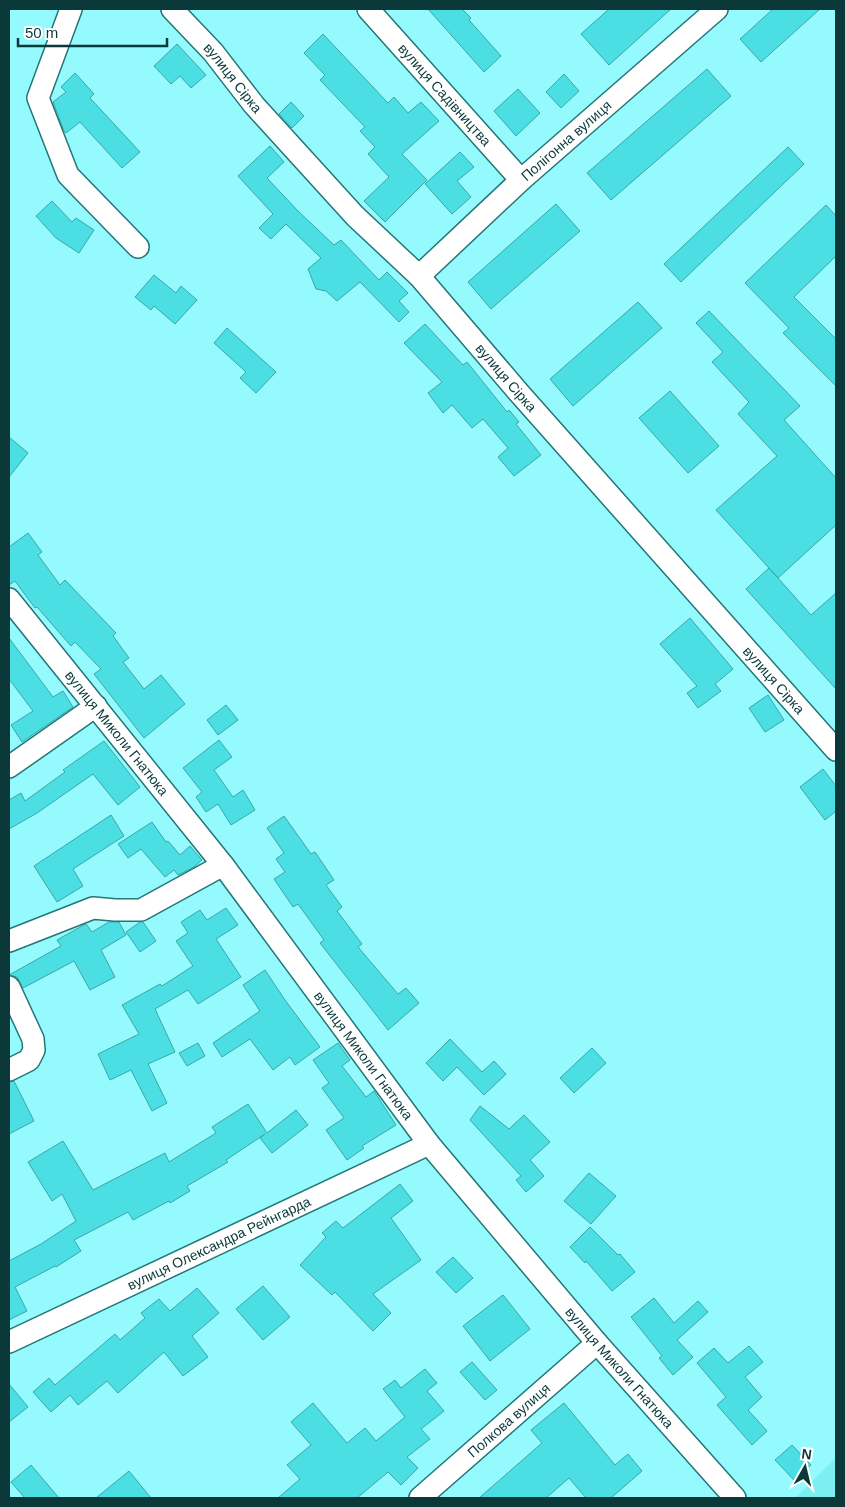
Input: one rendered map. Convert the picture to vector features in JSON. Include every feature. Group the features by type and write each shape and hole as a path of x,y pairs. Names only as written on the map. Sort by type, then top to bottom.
{"street":[{"path":"71,9 38,98 68,176 138,247"},
{"name":"вулиця Сірка","path":"172,9 213,52 254,105 355,216 419,276 520,394 836,750"},
{"name":"вулиця Садівництва","path":"368,9 521,180"},
{"name":"Полігонна вулиця","path":"419,276 521,180 717,9"},
{"name":"вулиця Миколи Гнатюка","path":"9,599 223,865 429,1144 597,1343 734,1498"},
{"path":"9,767 96,706"},
{"path":"9,941 93,908 141,910 223,865"},
{"path":"9,987 32,1039 34,1050 29,1060 9,1070"},
{"name":"вулиця Олександра Рейнгарда","path":"9,1342 429,1144"},
{"name":"Полкова вулиця","path":"420,1498 597,1343"}],"shaded area":[{"path":"836,1458 836,1498 795,1498"}],"building":[{"path":"428,9 462,9 471,18 469,20 501,56 484,72"},
{"path":"609,9 671,9 609,65 581,34"},
{"path":"773,9 820,9 761,62 740,39"},
{"path":"323,34 388,103 394,97 408,113 421,102 439,121 402,154 427,180 385,222 364,201 389,177 368,154 375,147 360,131 365,127 320,80 325,75 304,53"},
{"path":"177,44 206,75 191,88 180,76 171,84 154,66"},
{"path":"707,69 731,96 611,200 587,173"},
{"path":"75,73 94,94 90,98 140,152 122,168 80,122 66,133 64,131 53,102 66,92 61,87"},
{"path":"564,74 579,91 561,108 546,92"},
{"path":"518,89 540,113 516,136 494,111"},
{"path":"291,102 304,116 292,128 279,114"},
{"path":"270,146 284,162 267,178 334,245 341,240 379,280 387,272 408,293 399,301 409,312 399,322 360,282 337,301 326,291 316,289 308,269 321,258 286,224 271,239 259,228 273,214 238,176"},
{"path":"788,147 804,164 681,282 664,264"},
{"path":"460,152 474,167 457,181 471,197 452,214 425,184"},
{"path":"52,201 72,222 76,218 94,230 79,253 56,238 36,216"},
{"path":"556,204 580,231 491,309 468,282"},
{"path":"826,205 836,216 836,256 794,297 836,339 836,386 783,333 789,328 745,283"},
{"path":"154,275 176,293 181,286 197,300 175,324 154,306 151,310 135,297"},
{"path":"638,302 662,328 573,406 550,379"},
{"path":"709,311 800,406 784,420 836,478 836,525 778,578 716,510 777,456 738,414 749,402 712,362 723,352 696,323"},
{"path":"425,324 463,365 467,362 507,412 509,410 519,422 516,424 541,455 514,476 498,457 508,448 483,419 472,428 452,405 443,413 428,393 442,382 404,343"},
{"path":"227,328 276,372 256,393 240,378 246,372 214,343"},
{"path":"670,391 719,446 688,473 639,418"},
{"path":"9,437 28,453 9,477"},
{"path":"28,533 42,552 38,555 60,585 65,580 116,633 113,636 129,658 123,662 144,689 161,675 185,704 144,738 94,674 101,669 75,642 71,646 37,607 35,608 15,581 9,585 9,547"},
{"path":"769,568 811,615 836,593 836,689 746,589"},
{"path":"690,618 733,669 715,684 721,691 698,708 687,693 697,686 660,644"},
{"path":"9,638 53,697 63,691 73,707 22,742 11,725 33,711 9,679"},
{"path":"768,695 784,720 765,732 749,708"},
{"path":"226,705 238,720 218,735 207,720"},
{"path":"219,740 232,757 214,770 233,797 243,790 255,810 231,825 218,804 206,812 196,797 202,792 183,768"},
{"path":"104,741 140,787 118,805 93,774 37,813 9,829 9,800 21,793 25,801 65,772 63,770"},
{"path":"823,769 836,786 836,811 825,820 800,787"},
{"path":"111,815 124,836 73,869 83,886 57,902 34,866"},
{"path":"284,816 311,854 315,852 334,880 326,885 342,907 337,911 362,944 358,947 398,994 406,988 419,1003 388,1030 320,943 324,940 298,904 293,907 274,879 285,872 276,859 284,853 267,828"},
{"path":"152,822 166,842 168,841 180,855 190,846 202,860 194,867 178,875 174,870 165,877 141,849 128,858 118,844"},
{"path":"226,908 238,925 216,939 241,977 198,1004 188,990 155,1009 175,1052 148,1064 167,1103 152,1111 131,1070 110,1080 98,1054 139,1034 122,1005 160,984 162,986 193,966 176,941 188,933 181,922 200,910 207,920"},
{"path":"109,922 119,922 126,935 101,950 115,977 90,990 74,961 23,988 17,977 9,975 61,946 57,940 82,926 86,924 92,932"},
{"path":"140,922 143,922 156,941 140,952 126,932"},
{"path":"265,970 320,1047 295,1065 290,1057 273,1070 250,1039 222,1057 213,1043 260,1011 243,985"},
{"path":"450,1039 482,1072 494,1061 506,1074 484,1095 457,1067 443,1081 426,1063"},
{"path":"198,1043 205,1056 187,1066 179,1053"},
{"path":"338,1043 350,1060 342,1066 366,1097 374,1091 396,1125 362,1146 364,1148 347,1160 326,1130 344,1118 322,1088 329,1083 313,1060"},
{"path":"592,1048 606,1063 574,1093 560,1078"},
{"path":"14,1081 34,1121 9,1134 9,1082"},
{"path":"248,1104 267,1133 296,1110 308,1125 272,1153 260,1138 265,1134 226,1160 228,1162 187,1186 190,1191 170,1203 169,1201 133,1220 128,1212 74,1240 81,1251 56,1267 15,1287 27,1311 9,1320 9,1261 41,1244 76,1221 62,1194 52,1201 28,1162 63,1141 93,1190 165,1153 169,1162 216,1133 212,1127"},
{"path":"480,1106 509,1129 524,1115 550,1142 530,1160 544,1176 526,1192 516,1180 521,1176 470,1120"},
{"path":"589,1173 616,1196 591,1224 564,1201"},
{"path":"400,1184 413,1201 391,1218 421,1260 373,1294 391,1313 373,1331 335,1292 332,1295 300,1265 326,1237 322,1233 336,1221 343,1228"},
{"path":"590,1227 618,1255 620,1254 635,1272 612,1291 586,1261 585,1263 570,1247"},
{"path":"453,1257 473,1278 456,1293 436,1272"},
{"path":"263,1286 290,1317 263,1340 236,1309"},
{"path":"197,1288 219,1313 192,1336 208,1357 183,1376 164,1352 118,1393 107,1381 78,1405 70,1395 51,1412 33,1392 49,1378 55,1385 115,1334 120,1340 145,1318 141,1313 159,1299 170,1311"},
{"path":"503,1295 530,1329 490,1361 463,1326"},
{"path":"654,1298 674,1323 698,1301 708,1312 677,1340 693,1357 673,1375 659,1358 662,1356 631,1317"},
{"path":"749,1346 763,1362 745,1377 762,1397 748,1410 767,1431 752,1445 717,1405 726,1397 697,1363 714,1348 728,1363"},
{"path":"472,1362 497,1390 485,1400 460,1372"},
{"path":"425,1369 437,1383 427,1391 444,1411 421,1429 430,1439 407,1457 418,1468 401,1485 388,1472 357,1498 278,1498 300,1479 287,1465 311,1445 291,1422 313,1403 347,1443 365,1428 376,1441 405,1417 383,1389 395,1380 401,1388"},
{"path":"9,1384 28,1407 9,1422"},
{"path":"564,1403 615,1465 628,1454 642,1471 611,1498 586,1498 569,1478 546,1498 479,1498 542,1443 531,1430"},
{"path":"792,1445 811,1465 795,1481 775,1460"},
{"path":"31,1465 59,1498 25,1498 11,1482"},
{"path":"129,1471 151,1498 96,1498"}]}
